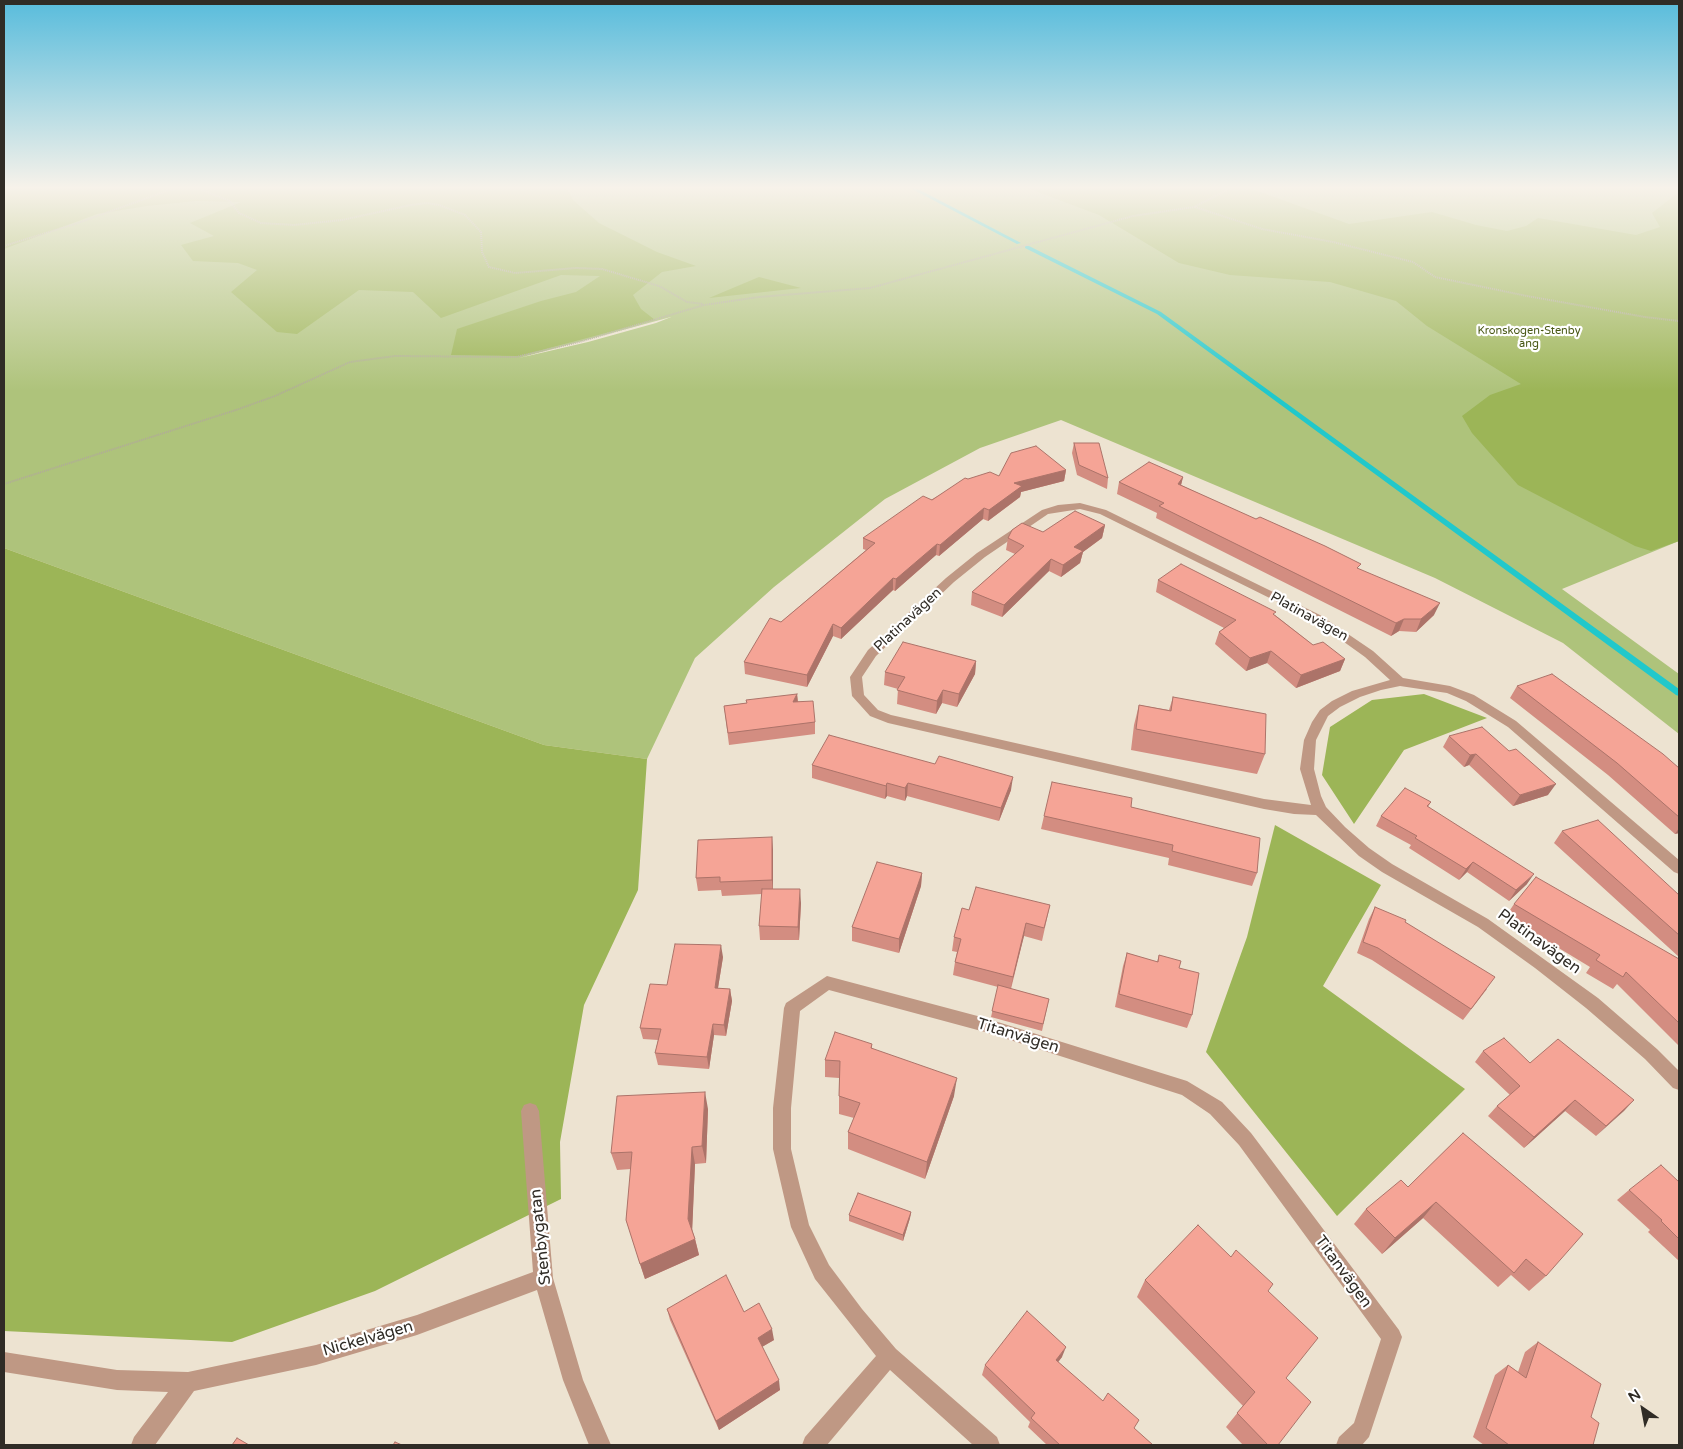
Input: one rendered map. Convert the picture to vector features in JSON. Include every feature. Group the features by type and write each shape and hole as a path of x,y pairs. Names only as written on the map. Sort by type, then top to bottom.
{"street":[{"name":"Platinavägen","path":"1320,810 1294,809 1264,804 888,719 874,712 858,696 856,677 872,653 890,635 950,580 982,555 1045,512 1058,508 1080,506 1103,512 1316,617 1345,636 1400,682"},
{"name":"Platinavägen","path":"1679,868 1534,742 1490,709 1450,690 1400,682 1378,686 1356,694 1336,704 1324,713 1316,725 1310,740 1307,769 1314,796 1320,810 1346,837 1387,868 1483,923 1540,963 1592,1003 1651,1054 1679,1082"},
{"name":"Titanvägen","path":"989,1445 889,1356 855,1316 822,1272 800,1227 782,1149 782,1108 792,1008 827,982 985,1025 1187,1089 1216,1108 1245,1139 1392,1337 1362,1430 1347,1445"},
{"name":"Stenbygatan","path":"530,1111 543,1278 573,1380 600,1445"},
{"name":"Nickelvägen","path":"4,1362 117,1380 188,1382 316,1355 417,1325 543,1278"},
{"path":"813,1445 889,1356"},
{"path":"142,1445 188,1382"}],"path":[{"path":"484,256 489,267 515,273 576,268 602,269 659,286 687,302 704,304"},
{"path":"4,484 236,410 275,396 350,362 402,356 516,357 614,332 704,304 759,297 870,288 988,256"},
{"path":"1387,256 1413,262 1435,277 1646,318 1679,321"}],"green space":[{"name":"Kronskogen-Stenby äng","path":"4,256 1679,256 1679,541 1562,589 1679,674 1679,734 1563,643 1435,578 1061,420 980,448 885,499 774,587 695,658 647,759 544,745 4,548","holes":["671,317 656,323 588,342 519,358"]},
{"path":"189,256 667,256 696,266 662,272 633,295 641,309 655,320 519,356 451,355 457,329 541,301 576,292 600,276 561,275 441,318 413,292 359,290 297,334 277,332 231,292 257,270 238,263 193,261"},
{"name":"Kronskogen-Stenby äng","path":"1167,256 1679,256 1679,541 1651,551 1635,546 1518,485 1472,433 1462,416 1490,395 1521,384 1427,326 1396,301 1330,282 1230,275 1179,263"},
{"path":"759,277 801,288 709,298"},
{"path":"4,548 544,745 647,759 638,890 584,1005 560,1142 561,1199 375,1291 232,1342 4,1331"},
{"path":"1424,694 1487,718 1404,750 1354,824 1322,775 1330,727 1372,700"},
{"path":"1275,825 1381,885 1323,986 1465,1089 1337,1216 1206,1052 1247,937"}],"building":[{"path":"1074,443 1099,443 1108,478 1079,465"},
{"path":"1036,446 1066,470 1014,483 1022,486 989,510 984,508 896,579 893,578 841,628 833,624 807,675 744,662 770,618 781,622 875,543 863,538 923,496 932,500 965,478 968,479 990,472 999,476 1011,453"},
{"path":"1149,462 1183,477 1178,484 1256,519 1260,517 1325,546 1361,564 1357,568 1440,603 1421,619 1404,619 1396,623 1159,506 1164,503 1119,482"},
{"path":"1075,511 1105,525 1074,547 1083,551 1063,565 1051,559 1004,605 972,592 1024,546 1008,538 1012,530 1022,523 1043,532"},
{"path":"1181,564 1276,612 1273,614 1313,645 1323,642 1345,659 1301,675 1271,651 1250,658 1219,632 1236,620 1158,580"},
{"path":"903,642 976,661 959,694 943,690 937,701 897,690 905,677 885,672"},
{"path":"1552,674 1663,754 1679,768 1679,817 1617,763 1517,686"},
{"path":"797,694 793,702 813,701 815,722 728,733 724,706 747,703 746,700"},
{"path":"1173,697 1266,714 1265,754 1136,729 1139,705 1171,711"},
{"path":"1482,727 1509,751 1516,749 1556,784 1520,795 1476,754 1470,755 1449,736"},
{"path":"829,735 935,764 939,756 1013,777 1001,808 908,783 905,788 887,783 886,786 812,765"},
{"path":"1052,782 1132,798 1131,807 1260,838 1257,873 1172,851 1173,845 1044,816"},
{"path":"1405,788 1431,802 1427,806 1534,874 1516,890 1473,862 1466,869 1415,838 1417,836 1381,816"},
{"path":"1598,820 1679,895 1679,935 1562,831"},
{"path":"772,837 772,880 720,882 720,877 696,878 698,840"},
{"path":"877,862 922,873 899,939 852,927"},
{"path":"1536,877 1679,959 1679,1023 1626,972 1623,977 1596,960 1600,955 1514,904"},
{"path":"976,887 1050,905 1044,928 1026,923 1013,977 955,962 961,939 954,937 962,908 969,910"},
{"path":"762,889 800,889 798,927 759,926"},
{"path":"1375,907 1406,920 1405,922 1495,977 1471,1009 1378,948 1363,942"},
{"path":"675,944 721,945 715,988 730,989 724,1025 713,1024 707,1057 655,1053 661,1029 640,1028 650,984 667,985"},
{"path":"1127,953 1158,962 1159,955 1181,961 1179,968 1199,973 1192,1015 1119,994"},
{"path":"998,985 1049,999 1043,1024 992,1011"},
{"path":"835,1032 872,1044 871,1048 957,1078 927,1162 848,1132 860,1103 839,1096 840,1061 825,1060"},
{"path":"1504,1038 1530,1063 1558,1039 1634,1100 1606,1126 1575,1100 1534,1137 1497,1106 1520,1086 1483,1051"},
{"path":"705,1092 702,1146 692,1147 688,1219 695,1239 640,1264 626,1220 632,1152 611,1153 617,1096"},
{"path":"1463,1133 1583,1234 1546,1276 1526,1259 1514,1273 1436,1202 1395,1238 1366,1209 1401,1180 1408,1187"},
{"path":"1661,1165 1679,1182 1679,1239 1662,1220 1629,1190"},
{"path":"858,1193 911,1212 903,1235 849,1215"},
{"path":"1198,1225 1231,1257 1236,1250 1273,1284 1268,1291 1318,1338 1286,1378 1311,1402 1278,1445 1268,1445 1237,1413 1255,1392 1145,1280"},
{"path":"726,1275 744,1312 759,1303 772,1329 758,1338 779,1380 716,1421 667,1309"},
{"path":"1027,1311 1066,1347 1056,1360 1103,1401 1108,1393 1139,1420 1134,1428 1153,1445 1060,1445 1031,1418 1035,1413 985,1365"},
{"path":"1538,1342 1601,1384 1591,1417 1599,1423 1593,1445 1509,1445 1486,1428 1508,1365 1526,1378"},
{"path":"237,1438 249,1445 232,1445"}],"waterway":[{"path":"1044,256 1159,313 1679,693"}]}
